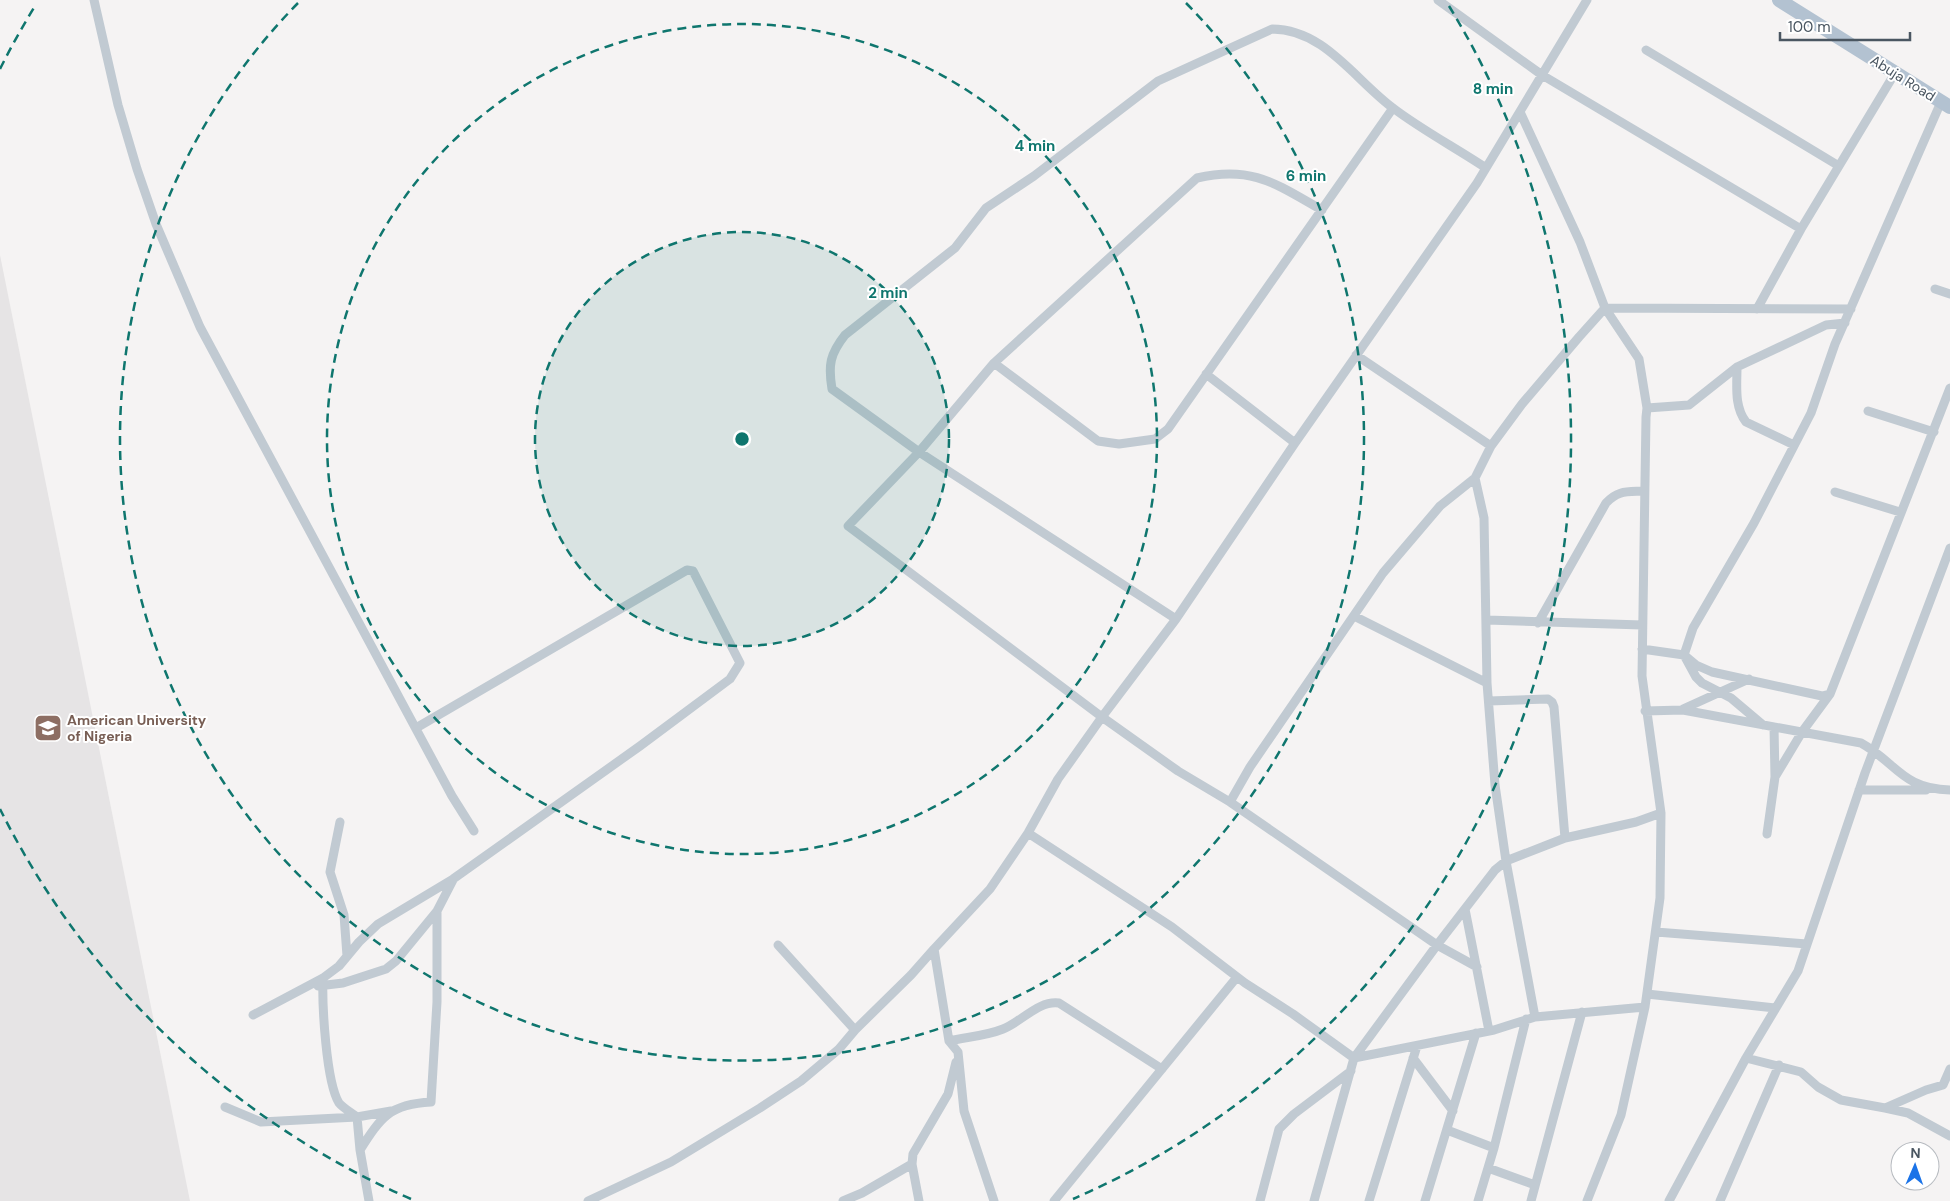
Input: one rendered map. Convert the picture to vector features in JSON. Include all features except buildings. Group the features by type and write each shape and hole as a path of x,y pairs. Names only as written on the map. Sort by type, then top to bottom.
{"main road":[{"name":"Abuja Road","path":"1779,0 1946,105"}],"street":[{"path":"94,0 118,105 137,169 156,224 200,328 452,796 474,830"},
{"path":"1438,0 1542,75 1801,229"},
{"path":"588,1201 671,1162 801,1081 839,1049 855,1030 911,975 990,888 1028,832 1058,779 1102,716 1176,619 1295,443 1486,168 1587,0"},
{"path":"1176,619 919,452 832,389 829,371 834,349 846,335 955,248 986,208 1034,176 1158,81 1272,29 1286,29 1306,37 1330,51 1393,108 1486,168"},
{"path":"1646,50 1840,166"},
{"path":"1757,309 1801,229 1895,73"},
{"path":"1763,725 1731,698 1702,683 1696,677 1684,655 1693,628 1754,523 1811,413 1851,309 1946,105"},
{"path":"994,363 1098,441 1120,444 1155,439 1168,429 1393,108"},
{"path":"1520,112 1580,242 1605,308 1639,358 1647,408 1642,676 1645,711 1661,813 1660,898 1645,1007 1621,1115 1587,1201"},
{"path":"1322,210 1273,182 1241,173 1218,173 1197,178 994,363 919,452 848,526 1102,716 1178,770 1230,802 1437,945 1477,968"},
{"path":"1935,289 1950,294"},
{"path":"1230,802 1250,767 1383,573 1440,506 1475,478 1491,446 1522,404 1605,308 1851,309"},
{"path":"1647,408 1689,405 1737,366 1826,325 1845,323"},
{"path":"1356,355 1491,446"},
{"path":"1737,366 1737,402 1741,415 1746,422 1794,445"},
{"path":"1206,374 1295,443"},
{"path":"1775,777 1802,732 1830,694 1950,388"},
{"path":"1868,411 1934,432"},
{"path":"1475,478 1484,518 1487,683 1495,786 1530,1018 1478,1201"},
{"path":"1538,622 1606,503 1614,494 1644,491"},
{"path":"1835,492 1900,512"},
{"path":"1669,1201 1746,1058 1798,971 1859,790 1950,548"},
{"path":"368,1201 357,1117 339,1103 333,1086 324,1028 323,982 378,924 453,879 640,746 730,679 740,663 693,571 687,570 680,572 416,728"},
{"path":"1354,616 1487,683"},
{"path":"1487,620 1642,625"},
{"path":"1642,649 1684,655 1696,665 1712,672 1822,696 1830,694"},
{"path":"1683,710 1749,680"},
{"path":"1489,701 1548,699 1552,702 1554,707 1565,838"},
{"path":"1645,711 1683,710 1861,743 1874,750 1898,772 1920,786 1934,790"},
{"path":"1767,834 1775,777 1774,727"},
{"path":"1859,790 1950,790"},
{"path":"1314,1201 1354,1058 1495,870 1506,861 1565,838 1636,822 1661,813"},
{"path":"340,822 330,872 344,915 347,956"},
{"path":"1028,832 1172,927 1237,977 1354,1058 1476,1033 1530,1018 1645,1007"},
{"path":"253,1015 310,985 323,982 343,983 386,969 396,961 437,911 453,879"},
{"path":"1465,908 1489,1030"},
{"path":"225,1107 261,1122 357,1117 391,1111 414,1103 431,1102 437,1002 437,911"},
{"path":"1656,932 1807,944"},
{"path":"778,945 855,1030"},
{"path":"934,949 949,1041 958,1052 964,1111 994,1201"},
{"path":"1054,1201 1237,977"},
{"path":"1647,994 1775,1008"},
{"path":"949,1041 1002,1030 1041,1006 1052,1002 1060,1003 1162,1069"},
{"path":"1531,1201 1582,1012"},
{"path":"1425,1201 1476,1033"},
{"path":"1369,1201 1417,1046"},
{"path":"919,1201 912,1164 913,1154 916,1145 948,1094 958,1052"},
{"path":"1413,1058 1453,1111"},
{"path":"1746,1058 1801,1072 1818,1087 1841,1100 1908,1113 1950,1136"},
{"path":"1720,1201 1779,1066"},
{"path":"1885,1108 1926,1090 1943,1085 1950,1069"},
{"path":"1260,1201 1279,1129 1351,1070"},
{"path":"360,1150 374,1127 391,1111"},
{"path":"1447,1130 1494,1148"},
{"path":"843,1201 862,1194 912,1164"},
{"path":"1488,1168 1536,1185"}],"shaded area":[{"name":"American University of Nigeria","path":"0,255 190,1201 0,1201"}],"place":[{"name":"American University of Nigeria","path":"48,728"}]}
